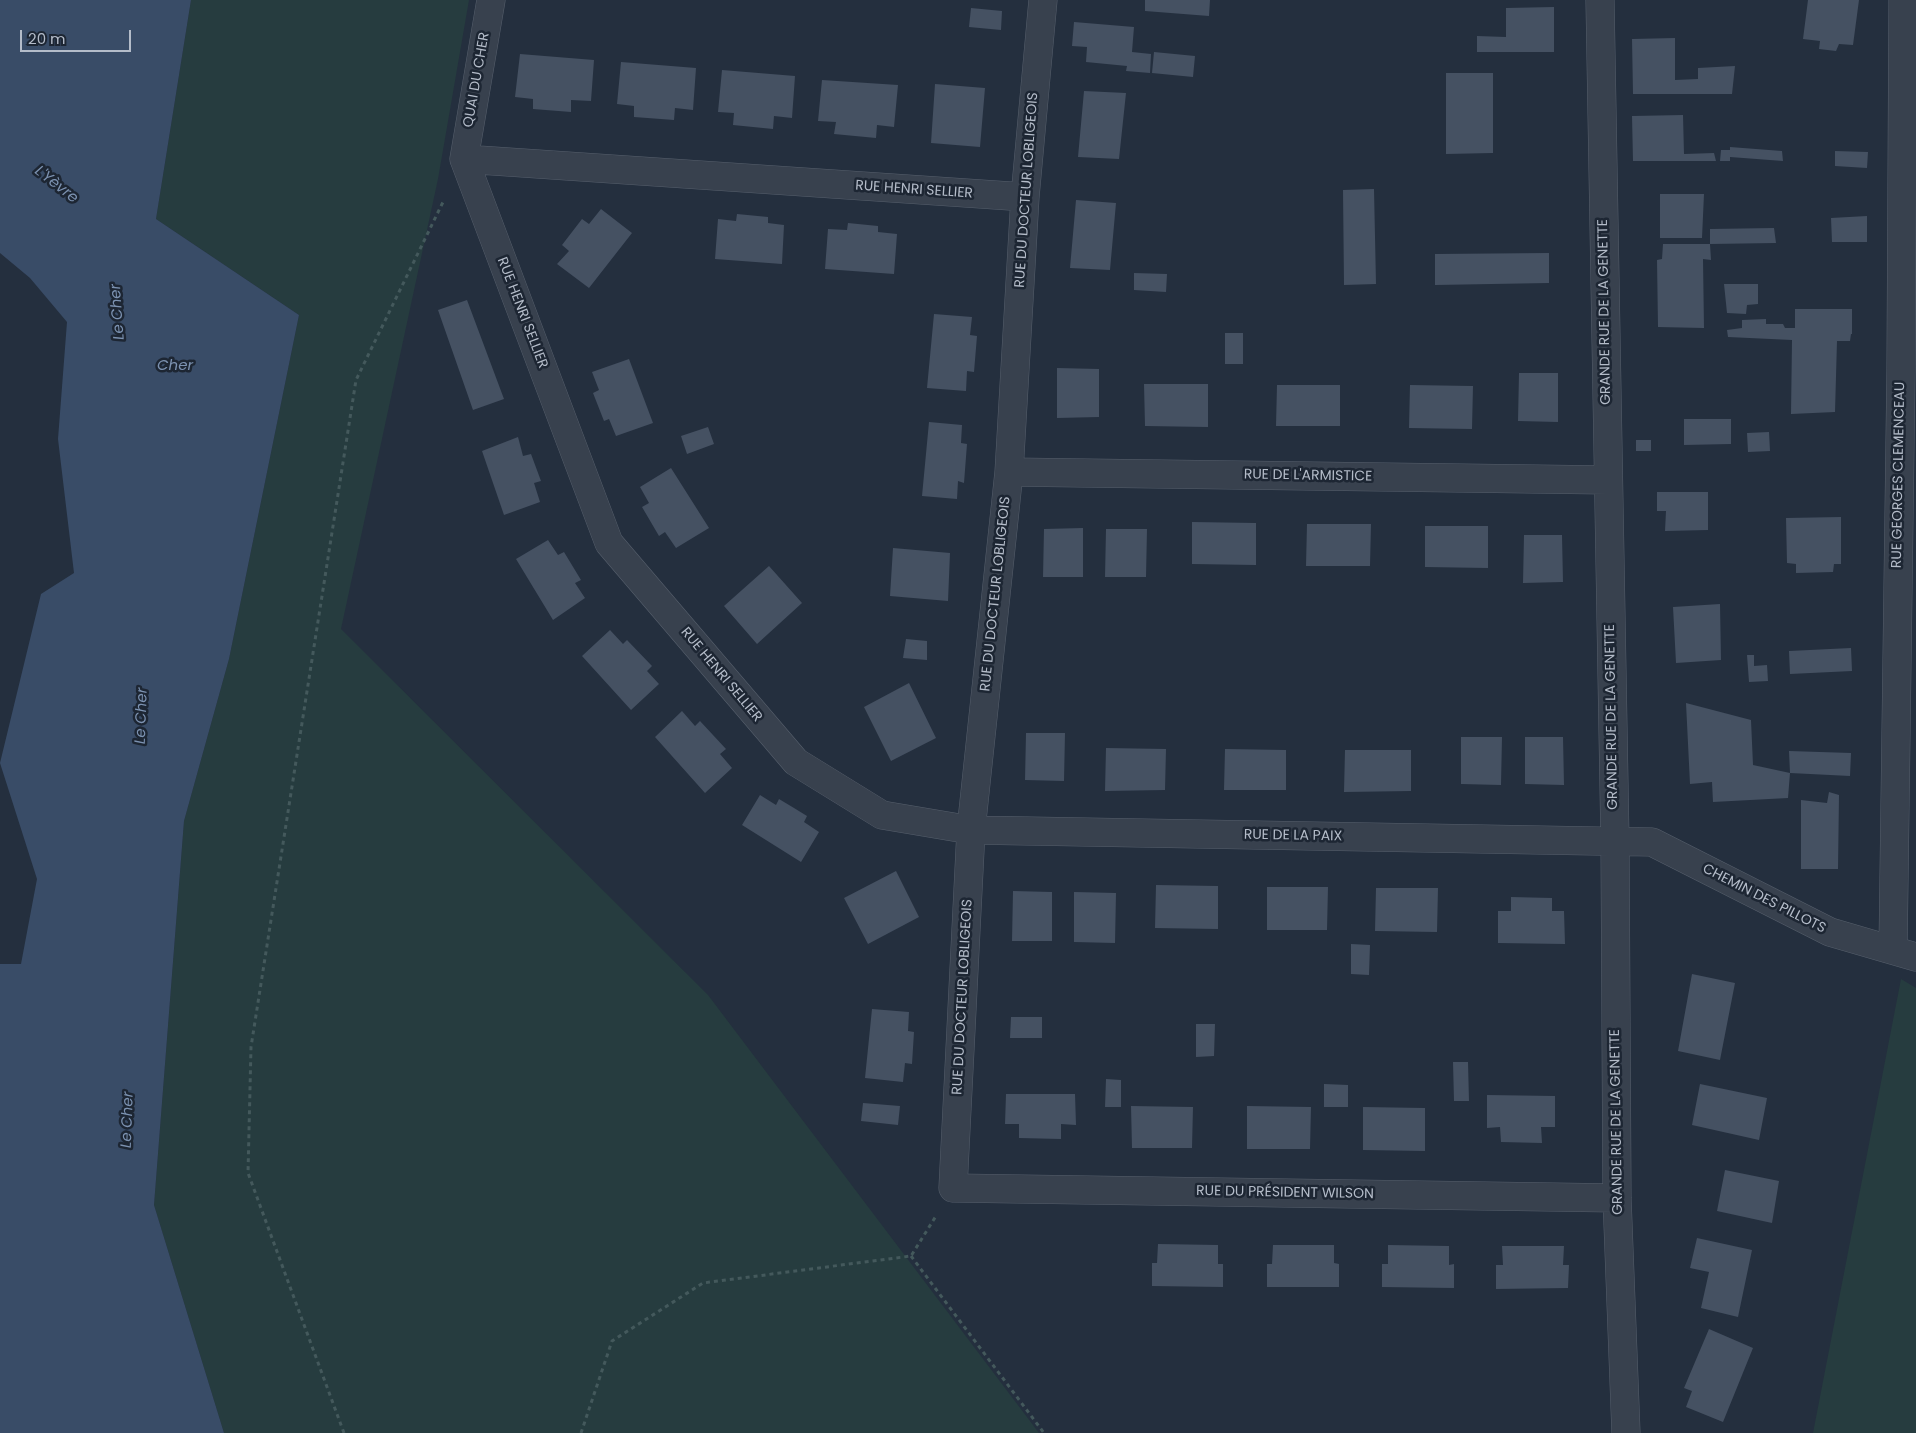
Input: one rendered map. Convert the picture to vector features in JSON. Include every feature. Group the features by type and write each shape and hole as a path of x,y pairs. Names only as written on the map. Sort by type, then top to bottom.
{"street":[{"name":"QUAI DU CHER","path":"464,159 491,0"},
{"name":"RUE DU DOCTEUR LOBLIGEOIS","path":"953,1188 972,830 1008,472 1025,197 1043,0"},
{"name":"GRANDE RUE DE LA GENETTE","path":"1600,0 1615,841 1617,1198 1626,1433"},
{"name":"RUE GEORGES CLEMENCEAU","path":"1903,0 1901,360 1904,953"},
{"name":"RUE HENRI SELLIER","path":"972,830 882,815 796,762 609,543 464,159 1025,197"},
{"name":"RUE DE L'ARMISTICE","path":"1008,472 1608,480"},
{"name":"RUE DE LA PAIX","path":"972,830 1615,841"},
{"name":"CHEMIN DES PILLOTS","path":"1615,841 1652,842 1830,932 1904,953"},
{"name":"RUE DU PRÉSIDENT WILSON","path":"953,1188 1617,1198"}],"path":[{"path":"344,1433 248,1173 251,1047 356,380 464,159"},
{"path":"911,1256 953,1188"},
{"path":"581,1433 612,1341 703,1283 911,1256"},
{"path":"911,1256 1044,1433"}],"green space":[{"path":"191,0 469,0 438,179 341,629 708,995 1039,1433 224,1433 154,1205 184,821 229,659 299,315 156,219"},
{"path":"1901,979 1916,988 1916,1433 1813,1433"}],"water":[{"name":"Cher","path":"0,0 191,0 156,219 299,315 229,659 184,821 154,1205 224,1433 0,1433 0,964 21,964 37,879 0,763 41,594 74,573 58,439 67,322 30,278 0,253"}],"building":[{"path":"1145,0 1210,0 1209,16 1145,11"},
{"path":"1808,0 1859,0 1853,45 1839,44 1836,51 1819,49 1820,41 1803,39"},
{"path":"1554,7 1554,52 1477,52 1477,36 1506,37 1506,8"},
{"path":"971,8 1002,11 1001,30 969,27"},
{"path":"1074,22 1134,27 1132,52 1151,54 1150,73 1126,71 1127,66 1086,62 1087,47 1072,46"},
{"path":"1675,38 1675,80 1698,79 1698,68 1735,66 1732,94 1633,94 1632,39"},
{"path":"1154,52 1195,56 1193,77 1152,73"},
{"path":"520,54 594,60 591,101 571,100 571,112 533,109 533,99 515,97"},
{"path":"621,62 696,68 693,110 675,108 674,120 634,117 634,106 617,104"},
{"path":"722,70 795,76 792,118 774,116 773,129 733,125 734,113 718,112"},
{"path":"1446,73 1493,73 1493,153 1446,154"},
{"path":"822,80 898,85 894,127 877,125 876,138 834,134 836,122 818,121"},
{"path":"935,84 985,88 980,147 931,143"},
{"path":"1084,91 1126,93 1119,159 1078,157"},
{"path":"1683,115 1684,154 1714,153 1716,161 1633,161 1632,116"},
{"path":"1730,147 1782,151 1783,161 1730,157 1730,161 1720,161 1721,150 1730,150"},
{"path":"1835,151 1868,152 1867,168 1835,166"},
{"path":"1374,189 1376,284 1344,285 1343,190"},
{"path":"1660,194 1704,194 1702,238 1660,238"},
{"path":"1076,200 1116,203 1110,270 1070,268"},
{"path":"601,209 632,233 589,288 557,264 569,251 562,245 582,219 589,224"},
{"path":"737,214 768,217 768,223 784,225 782,264 715,259 718,219 736,221"},
{"path":"1867,216 1867,242 1832,242 1831,218"},
{"path":"848,223 878,226 878,232 897,234 894,274 825,269 828,229 847,230"},
{"path":"1774,228 1776,243 1710,244 1710,229"},
{"path":"1663,244 1710,244 1711,260 1703,259 1704,328 1658,327 1657,260 1662,259"},
{"path":"1549,253 1549,283 1435,285 1435,254"},
{"path":"1134,273 1167,274 1166,292 1134,290"},
{"path":"1724,284 1758,284 1758,304 1747,305 1746,314 1727,313"},
{"path":"467,300 504,399 473,410 438,310"},
{"path":"1795,309 1852,309 1852,334 1850,341 1837,341 1835,412 1791,414 1792,340 1728,337 1727,330 1742,328 1742,320 1766,319 1766,324 1783,324 1785,328 1795,328"},
{"path":"934,314 972,317 970,335 977,336 974,372 967,371 966,391 927,388"},
{"path":"1225,333 1243,333 1243,364 1225,364"},
{"path":"629,359 653,423 616,436 609,419 604,421 593,393 599,390 592,372"},
{"path":"1057,368 1099,369 1099,417 1057,418"},
{"path":"1519,373 1558,373 1558,422 1518,421"},
{"path":"1144,384 1208,384 1208,427 1145,426"},
{"path":"1277,385 1340,385 1340,426 1276,426"},
{"path":"1410,385 1473,386 1472,429 1409,428"},
{"path":"1684,419 1731,419 1731,444 1684,445"},
{"path":"929,422 962,425 961,443 967,444 964,483 958,481 957,499 922,496"},
{"path":"708,427 714,444 687,454 681,436"},
{"path":"1769,432 1770,451 1748,452 1747,433"},
{"path":"518,437 523,456 531,454 541,481 534,483 540,502 504,515 482,451"},
{"path":"1636,440 1651,440 1651,451 1636,451"},
{"path":"671,468 709,528 676,548 665,532 659,536 642,507 649,503 640,487"},
{"path":"1657,492 1708,492 1708,530 1665,531 1666,511 1657,511"},
{"path":"1841,517 1841,564 1834,564 1833,572 1796,573 1796,564 1787,563 1786,518"},
{"path":"1192,522 1256,523 1256,565 1192,564"},
{"path":"1307,524 1371,524 1370,566 1306,566"},
{"path":"1425,526 1488,526 1488,568 1425,567"},
{"path":"1083,528 1083,577 1043,577 1044,529"},
{"path":"1106,529 1147,529 1146,577 1105,577"},
{"path":"1524,535 1562,535 1563,582 1523,583"},
{"path":"548,540 558,555 564,552 581,580 575,583 585,598 553,620 516,559"},
{"path":"893,548 950,553 948,601 890,596"},
{"path":"769,566 802,603 757,644 724,606"},
{"path":"1720,604 1721,660 1676,663 1673,607"},
{"path":"610,630 623,644 627,640 652,666 647,671 659,684 631,710 582,656"},
{"path":"906,639 927,641 927,660 903,658"},
{"path":"1851,648 1852,671 1790,674 1789,651"},
{"path":"1747,655 1754,655 1754,666 1767,665 1768,681 1749,682"},
{"path":"909,683 936,738 891,761 864,707"},
{"path":"1686,703 1751,720 1753,765 1790,773 1788,798 1713,802 1712,782 1690,784"},
{"path":"682,711 695,726 700,721 726,749 720,754 732,768 705,793 655,737"},
{"path":"1026,733 1065,733 1064,781 1025,780"},
{"path":"1461,737 1502,737 1501,785 1461,784"},
{"path":"1525,737 1563,737 1564,785 1525,784"},
{"path":"1106,748 1166,749 1165,790 1105,791"},
{"path":"1225,749 1286,750 1286,790 1224,790"},
{"path":"1345,750 1411,750 1411,791 1344,792"},
{"path":"1789,751 1851,753 1850,776 1790,773"},
{"path":"1829,792 1839,795 1838,869 1801,869 1801,800 1827,803"},
{"path":"760,795 776,805 779,799 807,816 804,822 819,832 801,862 742,825"},
{"path":"896,871 919,917 868,944 844,898"},
{"path":"1156,885 1218,886 1218,929 1155,928"},
{"path":"1267,887 1328,887 1327,930 1267,930"},
{"path":"1376,888 1438,888 1437,932 1375,931"},
{"path":"1013,891 1052,892 1052,941 1012,941"},
{"path":"1074,892 1116,893 1115,943 1074,942"},
{"path":"1511,897 1552,898 1552,911 1564,911 1565,944 1498,943 1498,911 1511,911"},
{"path":"1351,944 1370,945 1369,975 1351,974"},
{"path":"1692,974 1735,983 1720,1060 1678,1051"},
{"path":"872,1009 909,1012 908,1031 914,1032 912,1064 905,1063 903,1082 865,1078"},
{"path":"1011,1017 1042,1017 1042,1038 1010,1038"},
{"path":"1196,1024 1215,1024 1214,1056 1196,1057"},
{"path":"1453,1062 1468,1062 1469,1101 1454,1101"},
{"path":"1106,1079 1121,1080 1121,1107 1105,1107"},
{"path":"1324,1084 1348,1085 1348,1107 1324,1107"},
{"path":"1700,1084 1767,1098 1759,1140 1692,1125"},
{"path":"1006,1094 1075,1094 1076,1125 1061,1124 1061,1139 1019,1138 1019,1124 1005,1124"},
{"path":"1487,1095 1555,1096 1555,1127 1541,1127 1542,1143 1501,1142 1500,1127 1487,1128"},
{"path":"863,1103 900,1106 898,1125 861,1121"},
{"path":"1131,1106 1193,1107 1192,1148 1132,1148"},
{"path":"1247,1106 1311,1107 1310,1149 1247,1149"},
{"path":"1363,1107 1425,1108 1425,1151 1363,1150"},
{"path":"1725,1170 1779,1181 1772,1223 1717,1211"},
{"path":"1697,1238 1752,1250 1738,1317 1701,1308 1709,1272 1690,1268"},
{"path":"1158,1244 1218,1245 1218,1264 1223,1264 1223,1287 1152,1286 1152,1263 1157,1263"},
{"path":"1273,1245 1334,1245 1334,1263 1339,1264 1339,1287 1267,1287 1267,1264 1272,1264"},
{"path":"1388,1245 1449,1246 1449,1265 1454,1264 1454,1288 1382,1287 1382,1264 1388,1264"},
{"path":"1502,1246 1564,1246 1563,1265 1569,1265 1568,1288 1496,1289 1496,1265 1503,1265"},
{"path":"1709,1329 1753,1348 1723,1422 1686,1407 1692,1391 1684,1388"}],"water label":[{"name":"L'Yèvre","path":"56,185"},
{"name":"Le Cher","path":"118,312"},
{"name":"Le Cher","path":"142,716"},
{"name":"Le Cher","path":"128,1120"}]}
